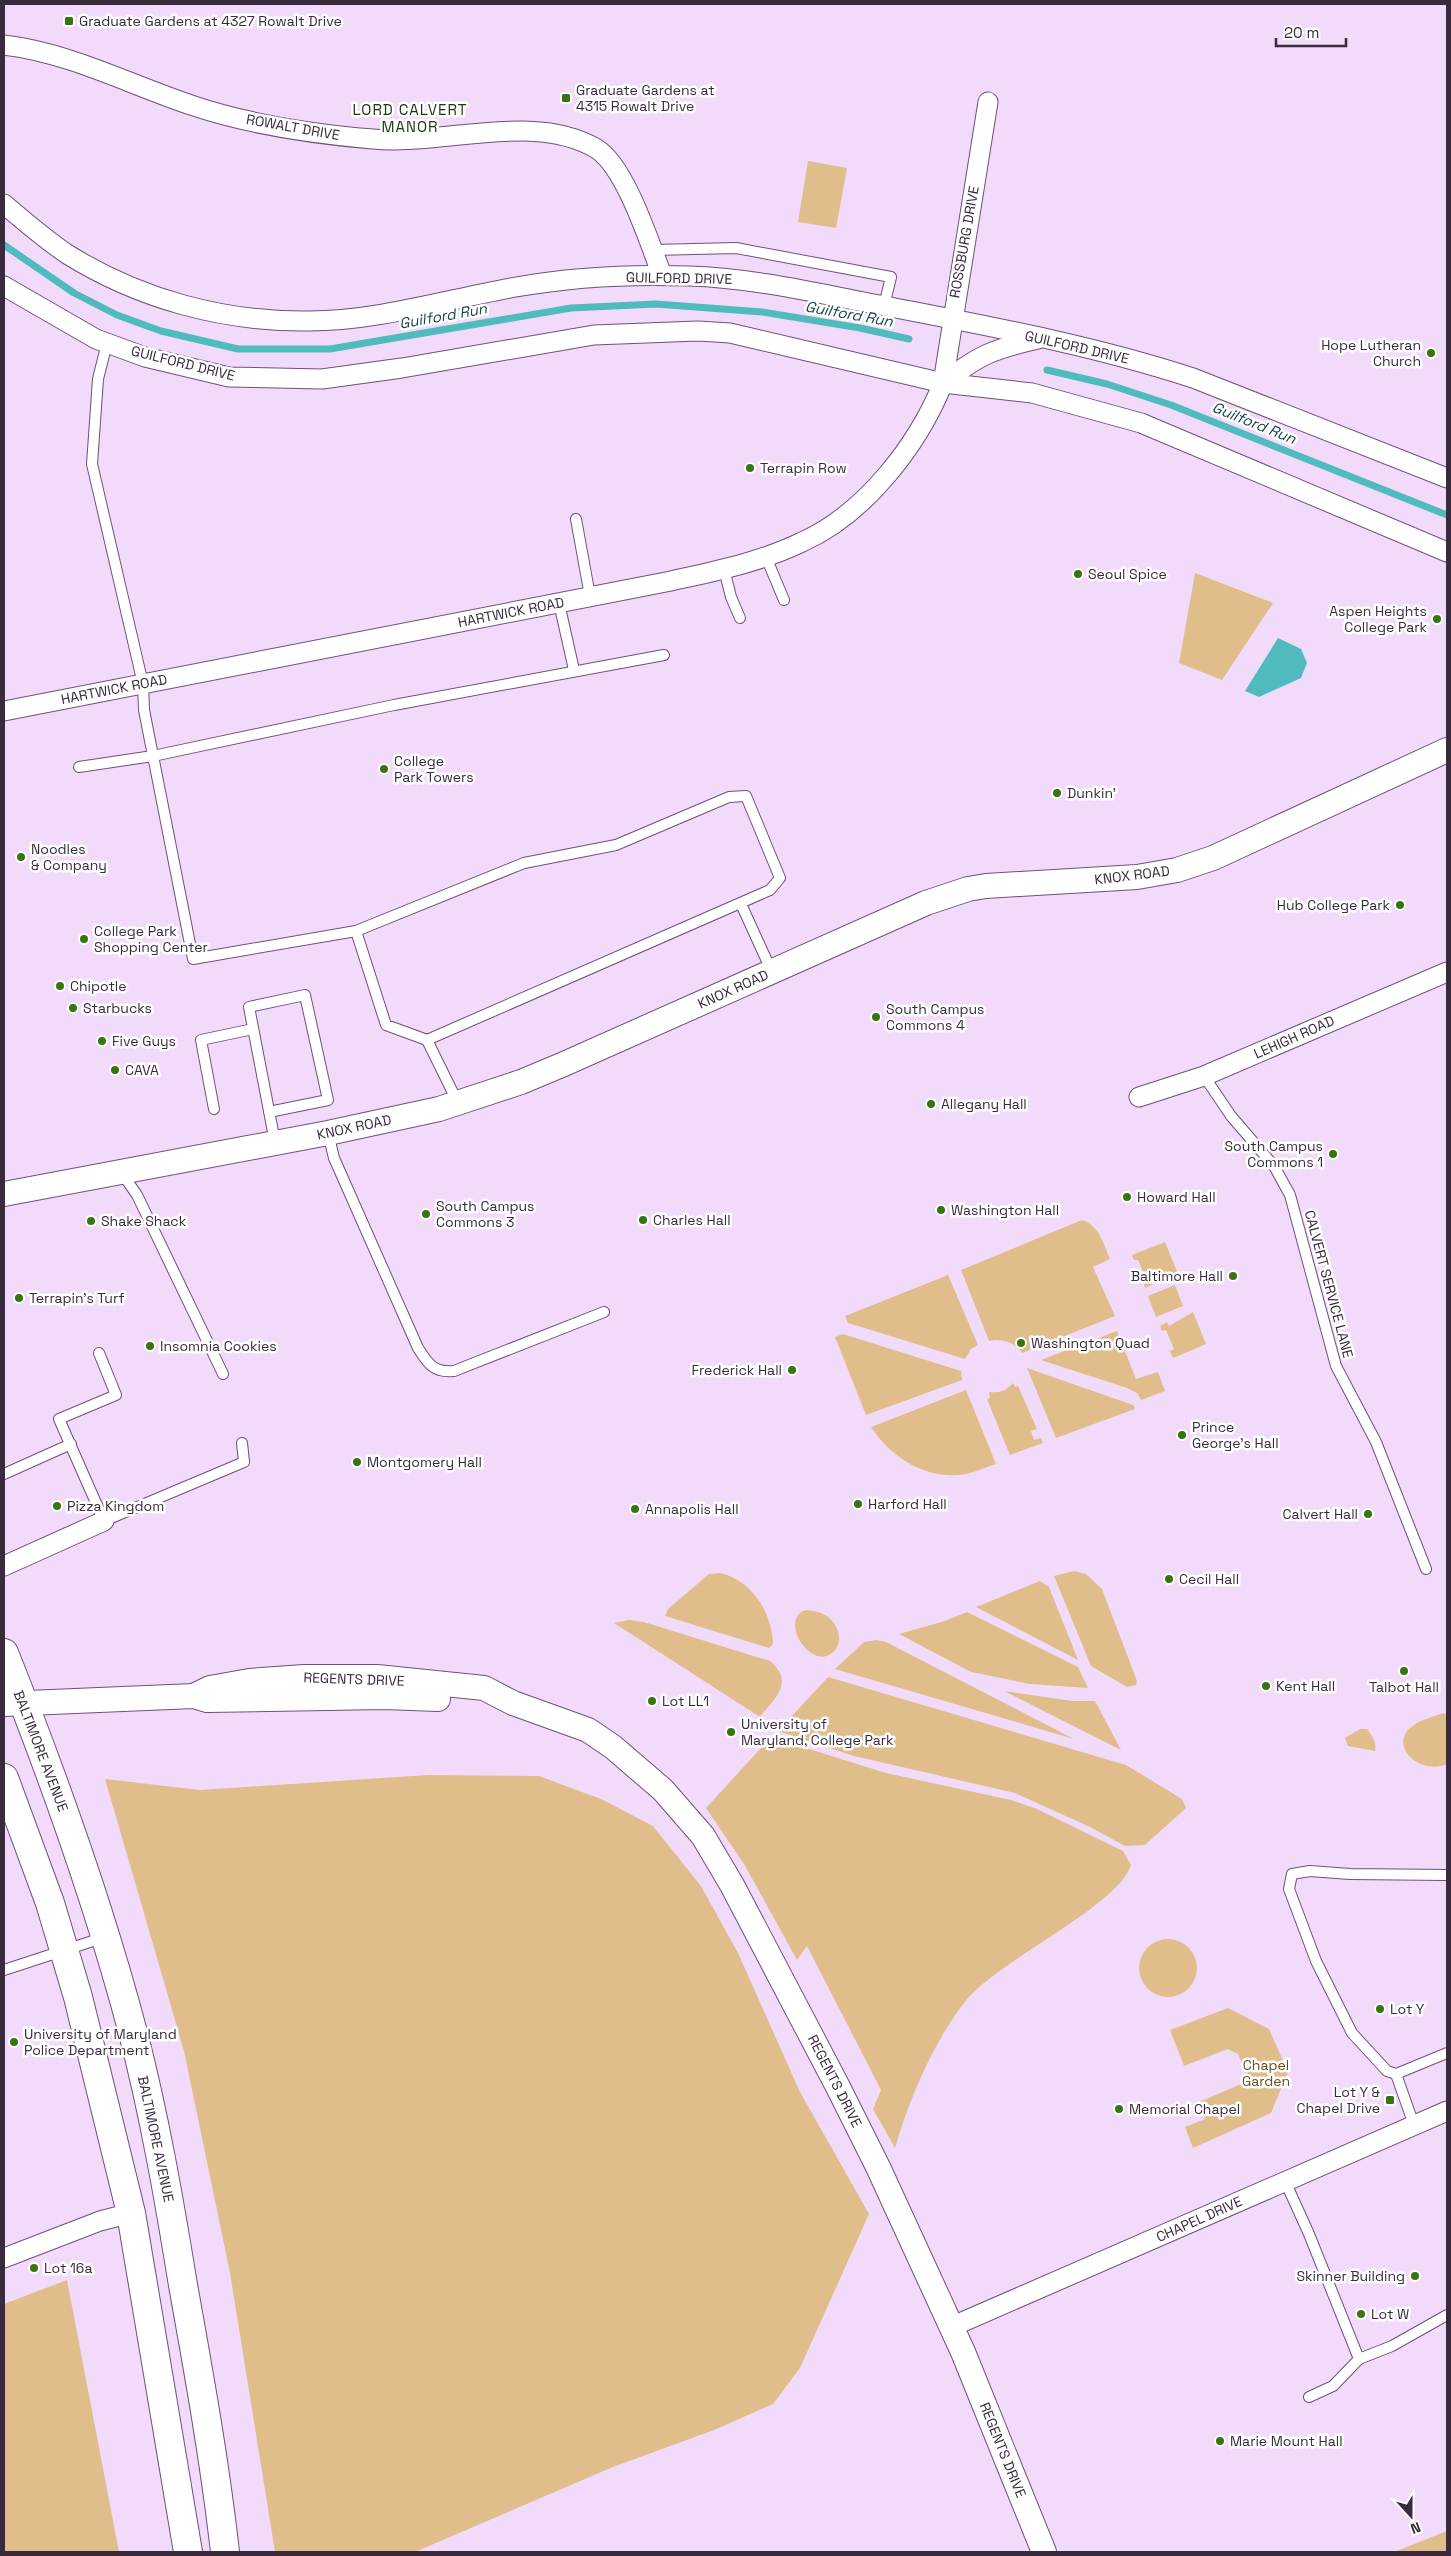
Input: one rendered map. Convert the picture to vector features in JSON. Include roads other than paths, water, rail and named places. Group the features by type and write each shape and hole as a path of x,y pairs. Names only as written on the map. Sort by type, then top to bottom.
{"main road":[{"name":"BALTIMORE AVENUE","path":"4,1653 13,1703 77,1847 106,1937 132,2030 160,2159 207,2424 225,2552"},
{"path":"4,1778 50,1903 78,1997 131,2213 188,2552"}],"street":[{"name":"ROWALT DRIVE","path":"4,45 58,55 194,106 276,126 375,140 527,131 574,139 596,150 611,161 625,186 662,276"},
{"name":"ROSSBURG DRIVE","path":"943,383 951,319 988,102"},
{"name":"GUILFORD DRIVE","path":"4,204 67,253 119,282 154,297 193,308 269,320 310,322 377,314 520,286 569,280 662,276 735,279 1044,338 1153,365 1193,378 1447,478"},
{"name":"GUILFORD DRIVE","path":"4,286 64,322 107,343 145,357 229,377 283,380 322,379 359,375 594,335 698,331 730,333 943,383 1032,392 1141,423 1447,552"},
{"path":"943,383 972,360 985,354 1002,347 1044,338"},
{"name":"HARTWICK ROAD","path":"4,710 590,596 724,569 766,557 804,542 840,519 876,486 920,430 943,383"},
{"name":"KNOX ROAD","path":"4,1194 328,1133 458,1103 522,1082 926,903 968,889 1137,877 1177,870 1213,858 1447,750"},
{"name":"LEHIGH ROAD","path":"1139,1097 1204,1076 1447,972"},
{"path":"4,1566 104,1521"},
{"name":"REGENTS DRIVE","path":"13,1703 194,1696 208,1700 385,1697 513,1703 588,1730 612,1747 663,1790 685,1813 703,1836 748,1914 874,2159 951,2327 1044,2552"},
{"name":"CHAPEL DRIVE","path":"951,2327 1447,2111"},
{"path":"4,2258 100,2220 131,2213"}],"lane":[{"path":"652,250 736,248 891,277 884,306"},
{"path":"107,343 98,379 92,464 143,684 144,710 192,959 356,931 524,863 616,844 729,797 746,796 780,878 770,890 741,904 427,1040 386,1025 356,931"},
{"path":"576,519 590,596"},
{"path":"766,557 784,600"},
{"path":"724,569 730,597 740,618"},
{"path":"559,602 574,670"},
{"path":"80,767 153,756 574,670 664,655"},
{"path":"741,904 772,972"},
{"path":"270,1112 328,1100 305,995 249,1007 275,1142"},
{"path":"214,1109 201,1040 253,1029"},
{"path":"427,1040 458,1103"},
{"name":"CALVERT SERVICE LANE","path":"1204,1076 1231,1116 1274,1166 1290,1195 1336,1366 1376,1442 1426,1569"},
{"path":"328,1133 334,1158 367,1237 418,1348 428,1365 437,1370 454,1371 604,1312"},
{"path":"121,1172 137,1195 222,1374"},
{"path":"99,1353 116,1395 60,1419 104,1521 244,1462 242,1443"},
{"path":"4,1474 71,1444"},
{"path":"1447,1874 1350,1874 1310,1871 1292,1874 1289,1889 1316,1961 1352,2033 1387,2070 1396,2074 1447,2053"},
{"path":"4,1970 106,1937"},
{"path":"1396,2074 1414,2125"},
{"path":"1285,2181 1309,2234 1359,2359"},
{"path":"1309,2397 1332,2386 1359,2359 1392,2346 1447,2315"}],"waterway":[{"name":"Guilford Run","path":"4,245 74,293 117,315 161,331 238,349 330,349 571,308 656,304 762,312 860,328 909,339"},
{"name":"Guilford Run","path":"1047,370 1107,384 1171,405 1447,515"}],"place":[{"name":"Graduate Gardens at 4327 Rowalt Drive","path":"69,21"},
{"name":"Graduate Gardens at 4315 Rowalt Drive","path":"566,98"},
{"name":"Hope Lutheran Church","path":"1431,353"},
{"name":"Terrapin Row","path":"750,468"},
{"name":"Seoul Spice","path":"1078,574"},
{"name":"Aspen Heights College Park","path":"1437,619"},
{"name":"College Park Towers","path":"384,769"},
{"name":"Dunkin'","path":"1057,793"},
{"name":"Noodles & Company","path":"21,857"},
{"name":"Hub College Park","path":"1400,905"},
{"name":"College Park Shopping Center","path":"84,939"},
{"name":"Chipotle","path":"60,986"},
{"name":"Starbucks","path":"73,1008"},
{"name":"South Campus Commons 4","path":"876,1017"},
{"name":"Five Guys","path":"102,1041"},
{"name":"CAVA","path":"115,1070"},
{"name":"Allegany Hall","path":"931,1104"},
{"name":"South Campus Commons 1","path":"1333,1154"},
{"name":"Howard Hall","path":"1127,1197"},
{"name":"Washington Hall","path":"941,1210"},
{"name":"South Campus Commons 3","path":"426,1214"},
{"name":"Charles Hall","path":"643,1220"},
{"name":"Shake Shack","path":"91,1221"},
{"name":"Baltimore Hall","path":"1233,1276"},
{"name":"Terrapin's Turf","path":"19,1298"},
{"name":"Washington Quad","path":"1021,1343"},
{"name":"Insomnia Cookies","path":"150,1346"},
{"name":"Frederick Hall","path":"792,1370"},
{"name":"Prince George's Hall","path":"1182,1435"},
{"name":"Montgomery Hall","path":"357,1462"},
{"name":"Harford Hall","path":"858,1504"},
{"name":"Pizza Kingdom","path":"57,1506"},
{"name":"Annapolis Hall","path":"635,1509"},
{"name":"Calvert Hall","path":"1368,1514"},
{"name":"Cecil Hall","path":"1169,1579"},
{"name":"Talbot Hall","path":"1404,1671"},
{"name":"Kent Hall","path":"1266,1686"},
{"name":"Lot LL1","path":"652,1701"},
{"name":"University of Maryland, College Park","path":"731,1732"},
{"name":"Lot Y","path":"1380,2009"},
{"name":"University of Maryland Police Department","path":"14,2042"},
{"name":"Lot Y & Chapel Drive","path":"1390,2100"},
{"name":"Memorial Chapel","path":"1119,2109"},
{"name":"Lot 16a","path":"34,2268"},
{"name":"Skinner Building","path":"1415,2276"},
{"name":"Lot W","path":"1361,2314"},
{"name":"Marie Mount Hall","path":"1220,2441"}],"district":[{"name":"LORD CALVERT MANOR","path":"410,118"}],"park label":[{"name":"Chapel Garden","path":"1266,2074"}]}
